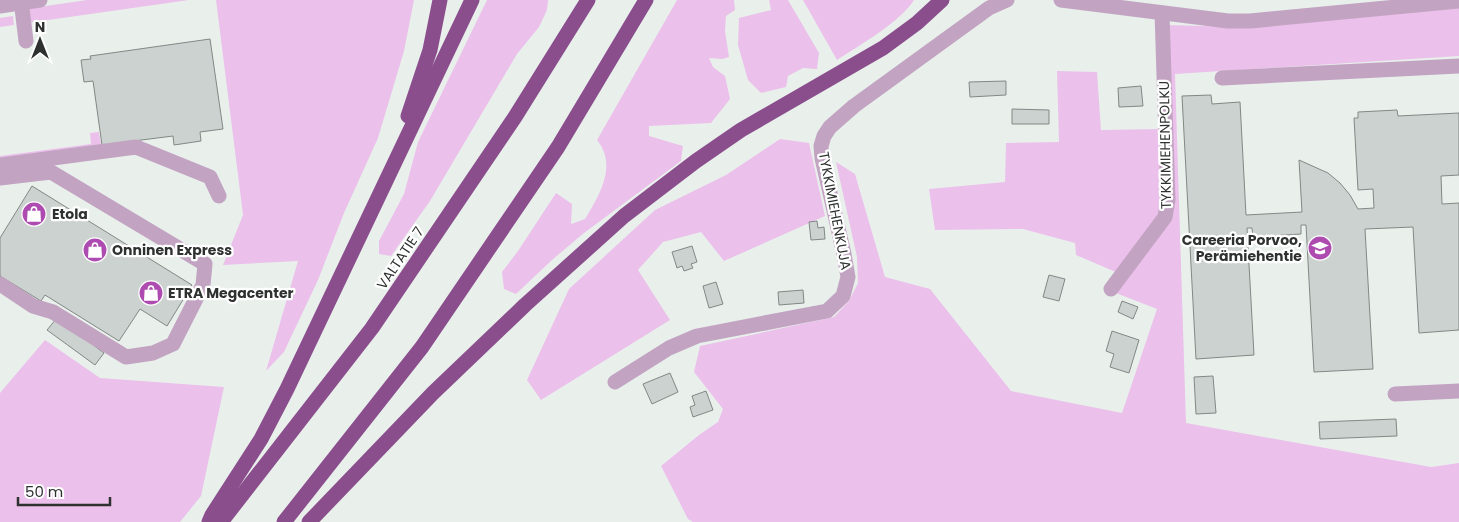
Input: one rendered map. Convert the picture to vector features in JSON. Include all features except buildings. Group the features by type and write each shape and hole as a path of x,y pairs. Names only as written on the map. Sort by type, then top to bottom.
{"highway":[{"path":"373,210 430,50 440,0"},
{"path":"209,522 261,439 373,210 472,0"},
{"name":"VALTATIE 7","path":"222,522 372,328 515,117 588,0"},
{"path":"284,522 422,347 558,147 646,0"},
{"path":"917,23 934,0"},
{"path":"309,522 433,393 525,305 624,216 696,161 741,130 883,48 917,23 942,0"}],"street":[{"path":"0,6 21,1 40,0"},
{"name":"TYKKIMIEHENKUJA","path":"615,382 669,348 697,336 827,311 843,296 848,277 822,158 821,146 824,136 830,127 854,106 989,8 1007,0"},
{"path":"1060,0 1228,21 1250,21 1459,1"},
{"path":"21,1 26,41"},
{"name":"TYKKIMIEHENPOLKU","path":"1112,289 1165,217 1168,200 1162,13"},
{"path":"1222,78 1459,66"},
{"path":"0,165 136,147 210,177 219,196"},
{"path":"0,178 51,172 205,264 203,285 173,344 153,353 126,357 53,312 33,306 0,284"},
{"path":"1395,394 1459,390"}],"shaded area":[{"path":"87,0 189,0 27,23 25,9"},
{"path":"216,0 414,0 404,51 378,138 344,213 318,280 284,352 266,371 298,261 223,265 243,215"},
{"path":"487,0 548,0 547,10 539,27 517,54 430,201 391,256 379,254 379,241 404,194 418,142"},
{"path":"677,0 734,0 735,10 726,16 725,31 729,57 722,59 709,58 713,67 725,76 730,99 711,123 649,126 649,136 683,146 681,161 584,233 516,294 504,289 502,272 556,193 572,204 571,224 585,219 596,200 606,170 603,150 597,140"},
{"path":"769,0 788,0 819,53 817,69 803,68 788,76 786,87 761,93 748,80 738,45 739,18 771,10"},
{"path":"803,0 914,0 890,25 837,60"},
{"path":"1459,6 1459,56 1175,74 1186,423 1431,467 1459,463 1459,522 693,522 688,519 661,466 718,422 723,409 694,372 700,346 834,317 849,301 858,283 857,257 836,162 855,174 885,277 930,289 1011,391 1122,413 1157,309 1116,293 1170,218 1168,25 1238,27"},
{"path":"13,16 14,25 0,27 0,18"},
{"path":"1057,71 1097,72 1101,130 1161,129 1162,215 1118,273 1076,255 1075,243 1023,229 935,230 929,189 1005,182 1006,143 1059,142"},
{"path":"99,132 101,145 0,159 0,156 91,144 90,133"},
{"path":"780,139 809,143 825,216 724,261 701,232 663,242 638,270 670,320 541,400 527,380 569,289 655,210 726,175"},
{"path":"45,340 100,378 224,387 201,496 180,522 0,522 0,393"}],"place":[{"name":"Etola","path":"34,214"},
{"name":"Careeria Porvoo, Perämiehentie","path":"1320,248"},
{"name":"Onninen Express","path":"95,250"},
{"name":"ETRA Megacenter","path":"151,293"}]}
